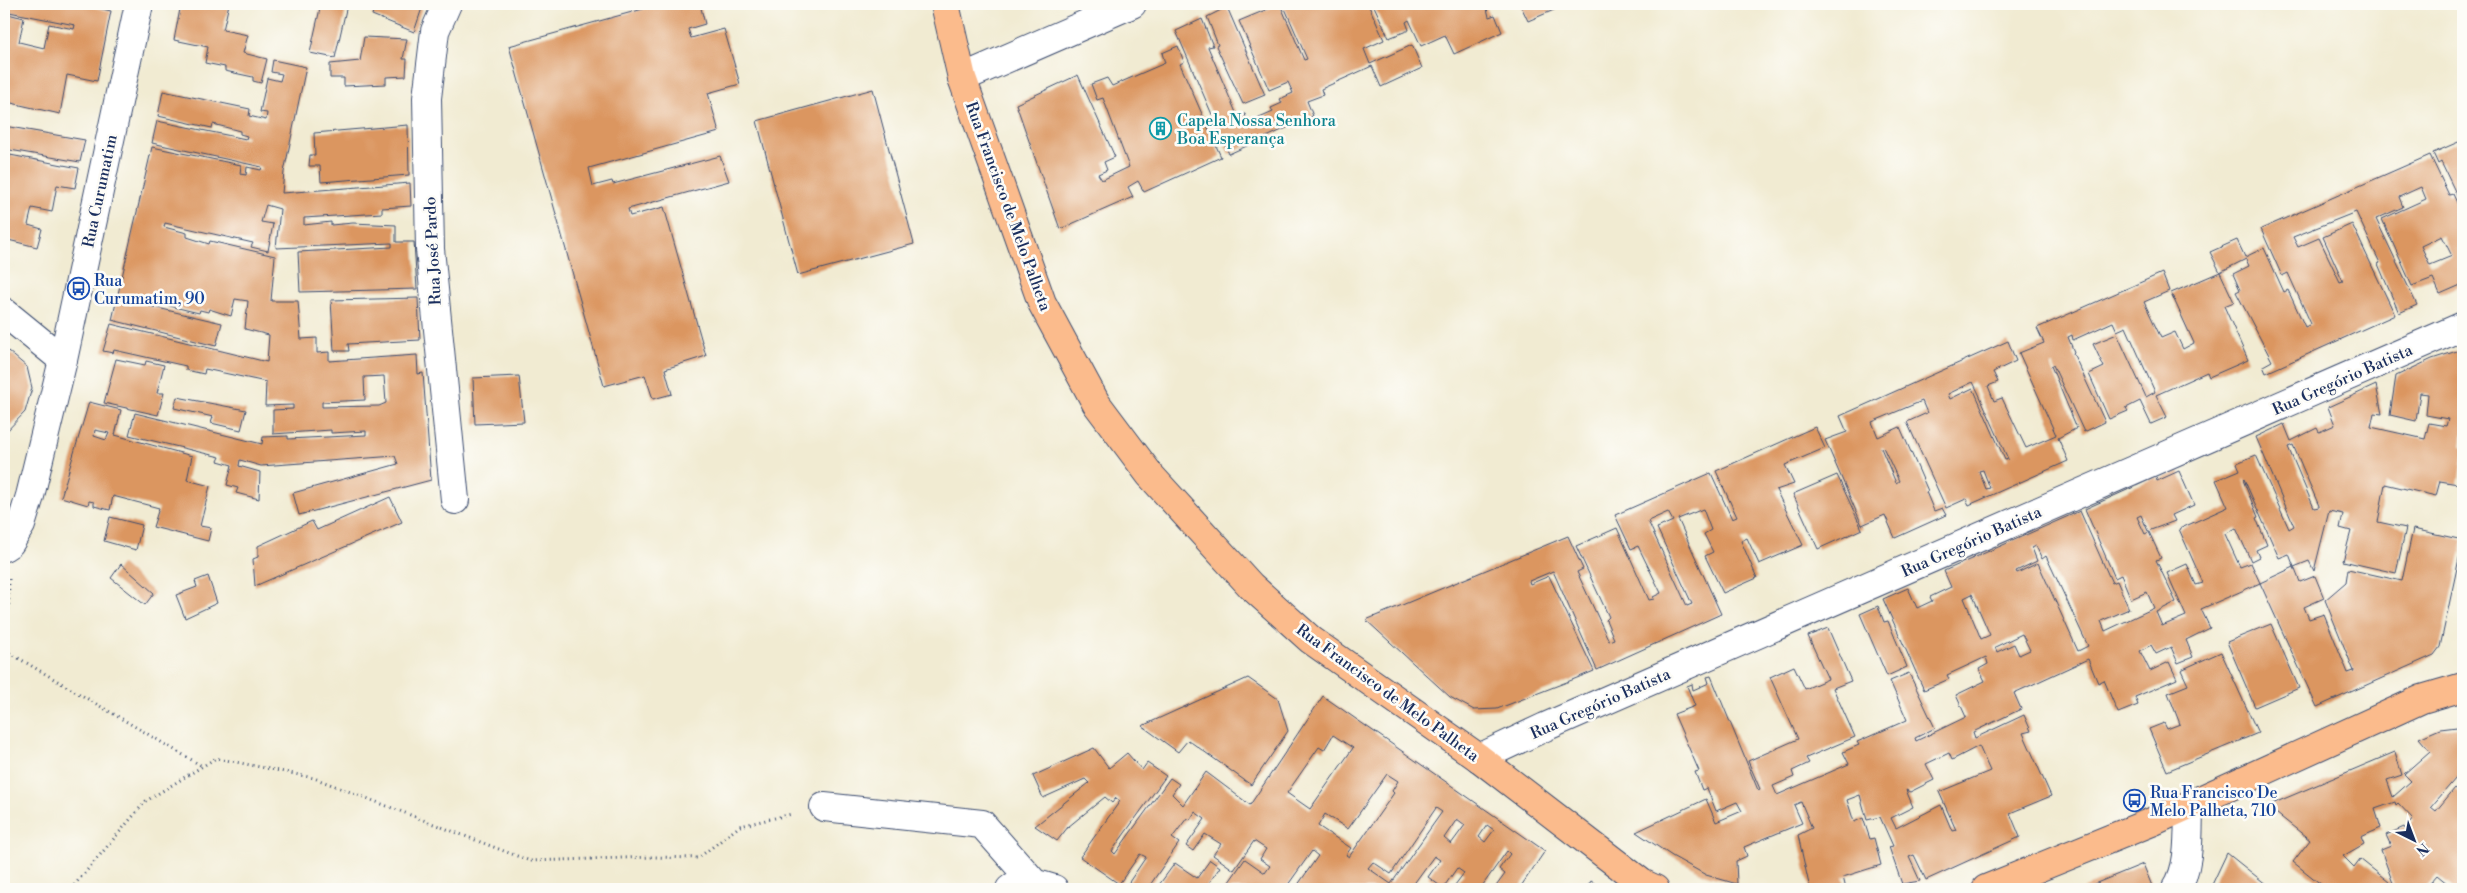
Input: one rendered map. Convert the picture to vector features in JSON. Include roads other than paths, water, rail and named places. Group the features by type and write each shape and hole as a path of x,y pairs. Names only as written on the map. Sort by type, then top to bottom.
{"main road":[{"name":"Rua Francisco de Melo Palheta","path":"945,4 962,78 1042,303 1096,403 1150,475 1251,586 1312,640 1479,758 1642,883 1655,889"},
{"path":"2422,700 2463,670"},
{"path":"1986,889 2189,805 2422,700 2463,688"}],"street":[{"name":"Rua Curumatim","path":"7,545 21,525 30,496 63,360 139,4"},
{"name":"Rua José Pardo","path":"447,4 435,31 427,98 430,249 455,500"},
{"path":"962,78 1132,4"},
{"path":"4,312 63,360"},
{"name":"Rua Gregório Batista","path":"1479,758 1563,719 2463,326"},
{"path":"2176,889 2182,880 2187,848 2189,805"},
{"path":"824,807 982,824 1033,888"}],"place":[{"name":"Capela Nossa Senhora Boa Esperança","path":"1161,129"},
{"name":"Rua Curumatim, 90","path":"78,289"},
{"name":"Rua Francisco De Melo Palheta, 710","path":"2134,801"}]}
